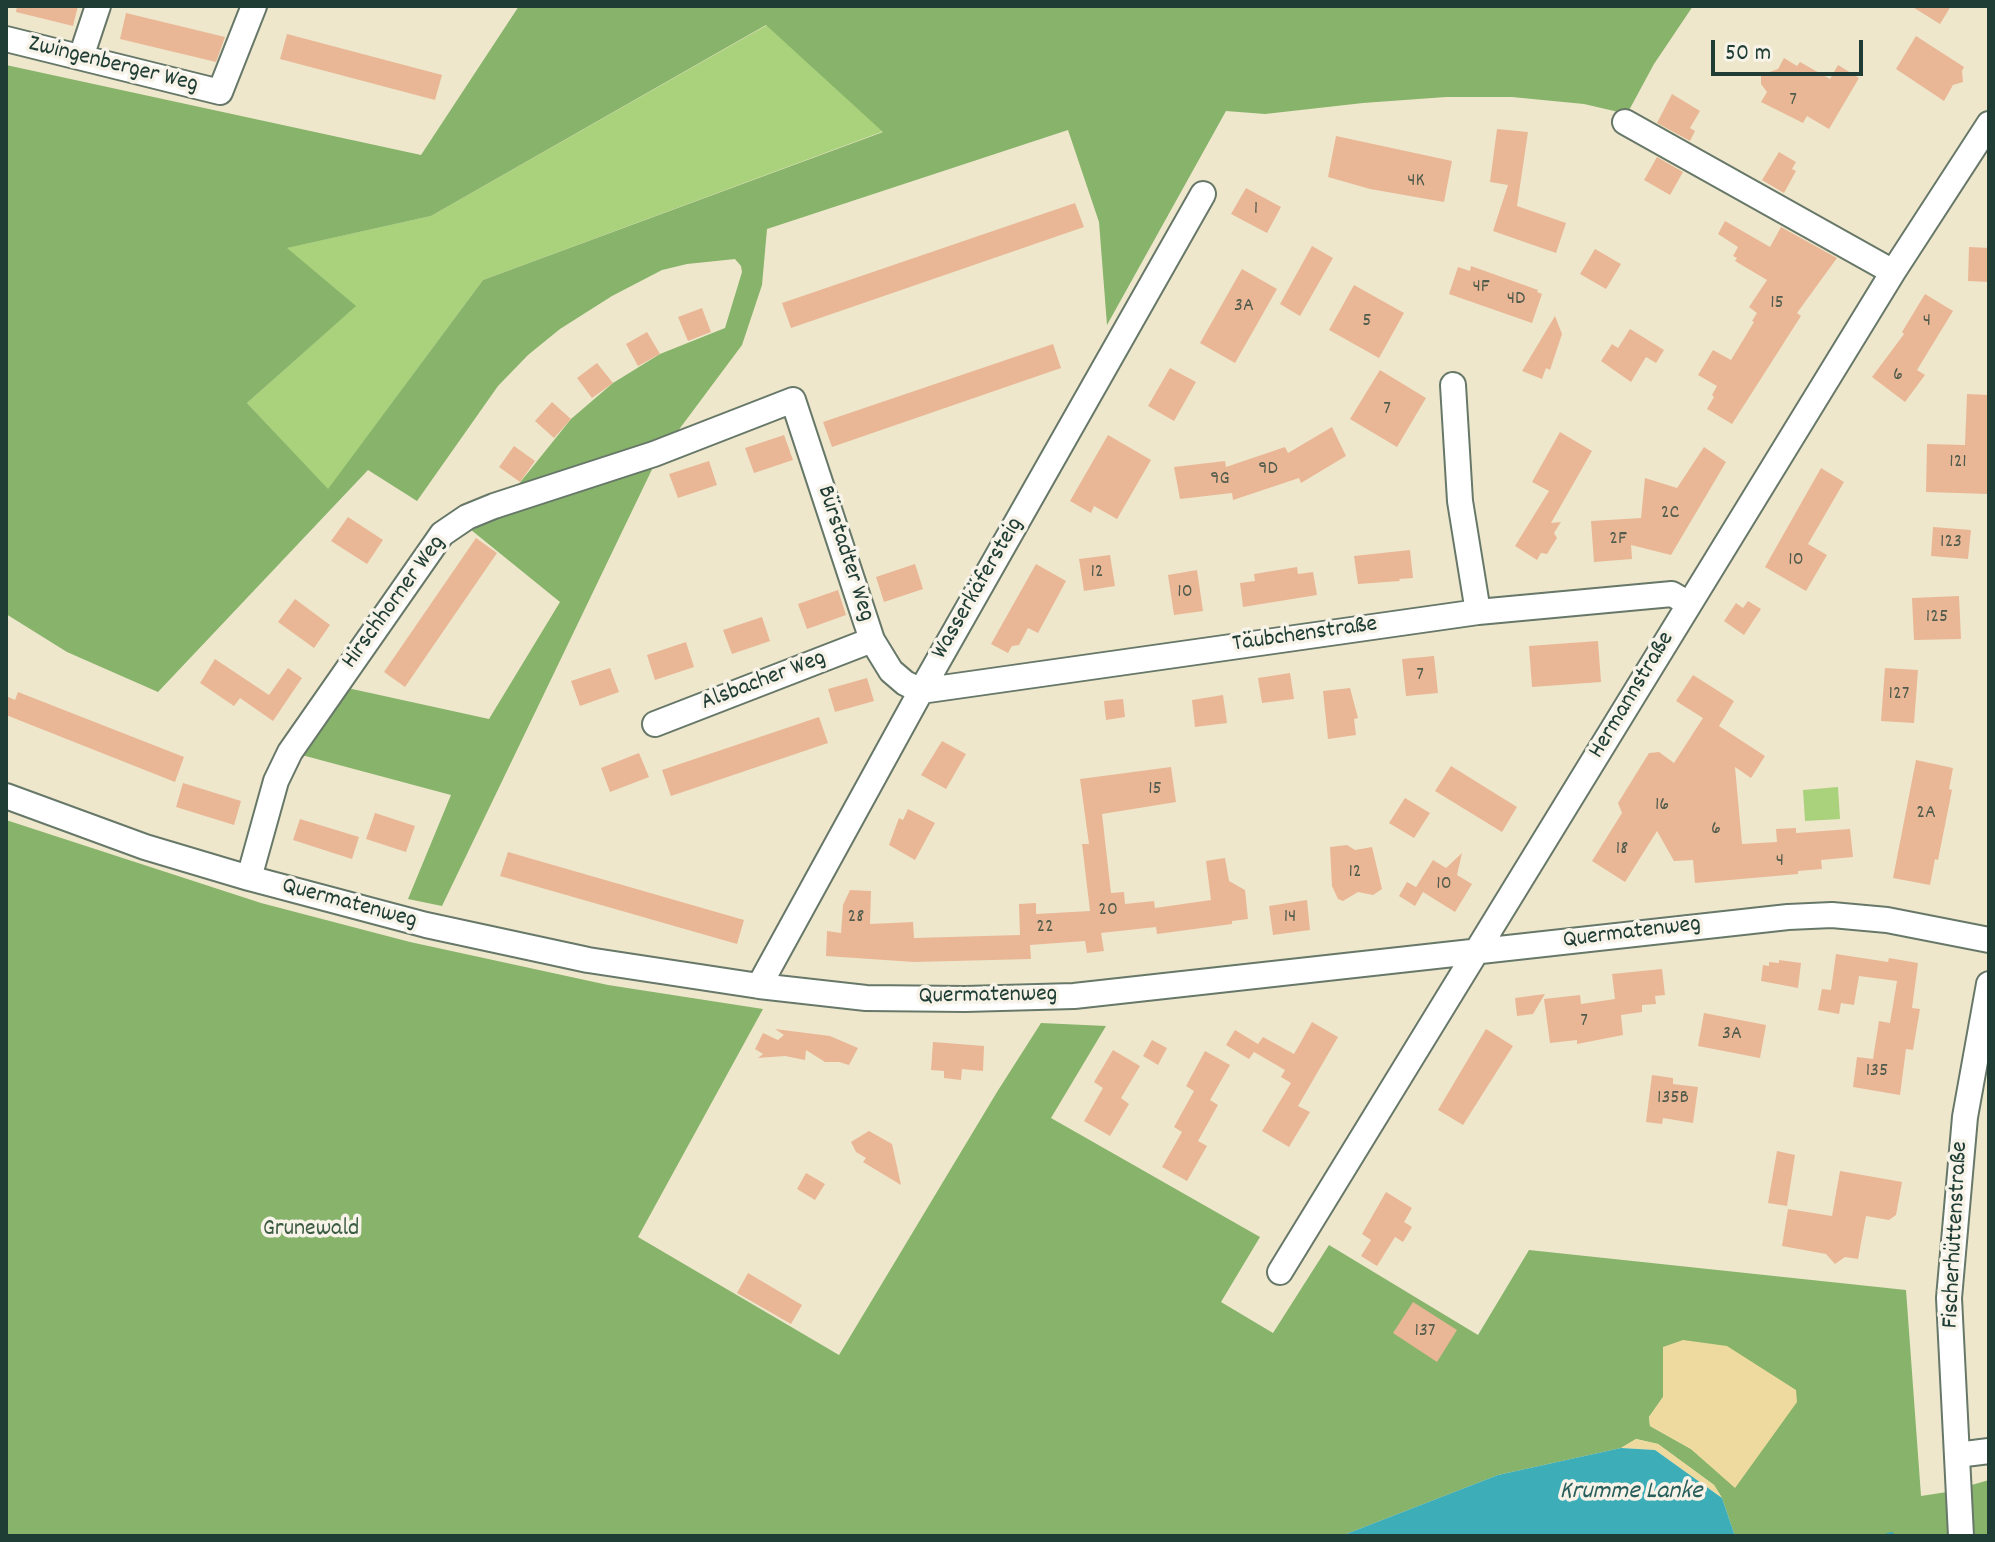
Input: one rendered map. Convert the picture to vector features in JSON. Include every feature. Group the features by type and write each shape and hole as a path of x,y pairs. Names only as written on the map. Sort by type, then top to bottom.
{"street":[{"path":"81,57 98,6"},
{"name":"Zwingenberger Weg","path":"6,39 220,92 254,6"},
{"path":"1625,122 1893,272"},
{"name":"Hermannstraße","path":"1280,1272 1893,272 1989,124"},
{"name":"Wasserkäfersteig","path":"759,986 921,691 1203,194"},
{"path":"1453,385 1460,501 1478,612"},
{"name":"Bürstadter Weg","path":"793,400 872,640 891,671 921,691"},
{"name":"Hirschhorner Weg","path":"249,878 276,781 290,752 442,534 467,517 494,506 654,454 793,400"},
{"name":"Täubchenstraße","path":"921,691 1478,612 1672,594 1689,604"},
{"name":"Alsbacher Weg","path":"655,724 872,640"},
{"name":"Quermatenweg","path":"6,796 145,847 426,925 588,960 759,986 866,998 1074,996 1753,920 1832,915 1887,920 1989,940"},
{"name":"Fischerhüttenstraße","path":"1961,1536 1949,1298 1965,1117 1989,984"},
{"path":"1957,1455 1989,1451"}],"green space":[{"path":"519,6 1693,6 1654,64 1627,114 1584,104 1512,97 1446,97 1265,114 1226,111 1107,325 1099,222 1068,130 767,229 762,285 742,345 657,459 442,906 408,899 451,795 298,754 343,687 489,719 560,602 465,525 477,503 518,485 571,419 613,383 660,354 725,328 742,272 735,259 662,270 612,296 560,329 528,355 498,386 417,501 368,470 158,692 67,652 6,614 6,65 421,155","holes":["766,25 883,132 483,280 328,489 247,403 356,306 287,248 431,216"]},
{"path":"767,25 884,131 483,280 328,490 247,403 355,306 286,248 431,216"},
{"path":"1838,787 1840,819 1805,821 1803,790"},
{"name":"Grunewald","path":"6,820 261,903 410,942 608,985 763,1009 638,1237 839,1355 1041,1023 1106,1026 1051,1118 1260,1237 1221,1302 1273,1333 1329,1245 1478,1335 1529,1250 1906,1290 1921,1496 1989,1480 1989,1536 1735,1536 1722,1498 1714,1485 1658,1444 1636,1439 1621,1448 1498,1475 1341,1536 6,1536","holes":["1663,1347 1777,1429 1735,1487 1691,1449 1650,1426 1649,1417 1663,1397"]}],"sand":[{"path":"1683,1340 1727,1346 1796,1390 1797,1402 1735,1488 1691,1449 1650,1426 1649,1417 1663,1397 1663,1347"},
{"path":"1636,1439 1658,1444 1714,1485 1722,1498 1655,1450 1621,1448"}],"water":[{"name":"Krumme Lanke","path":"1621,1448 1655,1450 1722,1498 1735,1536 1341,1536 1498,1475"}],"building":[{"path":"17,6 78,6 73,26 16,12"},
{"path":"1911,6 1951,6 1940,24"},
{"path":"126,13 225,37 216,62 120,39"},
{"path":"287,34 442,75 435,100 280,59"},
{"path":"1916,36 1964,67 1963,82 1953,85 1944,101 1896,69"},
{"path":"1784,58 1797,66 1800,62 1830,79 1838,65 1859,78 1829,129 1807,116 1803,123 1761,102 1767,92 1761,84 1761,75 1778,69"},
{"path":"1672,94 1700,111 1690,128 1695,131 1690,141 1657,123"},
{"path":"1497,129 1528,132 1517,206 1566,223 1556,253 1493,231 1508,185 1490,182"},
{"path":"1336,136 1452,161 1444,202 1370,189 1328,177"},
{"path":"1779,152 1796,162 1792,169 1796,171 1784,193 1762,180"},
{"path":"1657,157 1683,172 1670,195 1644,180"},
{"path":"1246,188 1281,207 1267,233 1231,214"},
{"path":"1075,203 1084,227 791,328 782,303"},
{"path":"1725,221 1770,247 1781,227 1837,258 1797,313 1801,316 1732,424 1707,409 1717,386 1698,375 1713,350 1731,360 1754,322 1757,313 1749,307 1767,280 1735,261 1737,258 1733,256 1738,247 1718,234"},
{"path":"1312,246 1333,258 1300,316 1280,304"},
{"path":"1969,247 1989,248 1989,282 1968,281"},
{"path":"1595,249 1621,264 1606,289 1580,274"},
{"path":"1471,266 1538,290 1542,294 1532,323 1449,294 1458,267 1470,271"},
{"path":"1242,269 1277,289 1235,363 1200,343"},
{"path":"1354,285 1404,313 1379,358 1329,330"},
{"path":"1925,294 1953,311 1917,370 1925,375 1905,402 1872,377 1904,334 1902,332"},
{"path":"702,308 711,332 688,341 678,317"},
{"path":"1555,316 1562,334 1550,370 1546,368 1542,379 1522,371"},
{"path":"1630,329 1664,350 1656,363 1646,357 1631,382 1601,361 1612,344 1618,348"},
{"path":"647,332 660,354 638,366 626,344"},
{"path":"1053,344 1061,368 832,447 823,422"},
{"path":"597,363 613,383 592,398 577,378"},
{"path":"1170,368 1196,382 1174,421 1148,406"},
{"path":"1380,370 1426,398 1397,447 1350,419"},
{"path":"1967,394 1989,395 1989,494 1926,492 1927,444 1965,445"},
{"path":"552,402 571,419 554,438 535,421"},
{"path":"1332,427 1346,456 1301,483 1299,478 1233,500 1232,493 1180,499 1174,467 1225,461 1226,467 1285,447 1288,453"},
{"path":"1560,432 1592,451 1551,523 1561,522 1554,533 1557,538 1547,554 1541,553 1537,560 1515,546 1549,491 1532,482"},
{"path":"784,435 793,460 754,473 745,448"},
{"path":"1108,435 1151,460 1117,519 1094,506 1091,513 1070,501"},
{"path":"514,446 535,461 520,482 499,467"},
{"path":"1704,447 1726,462 1671,555 1631,545 1632,559 1594,562 1591,521 1641,518 1645,478 1677,488"},
{"path":"709,461 717,485 678,498 669,474"},
{"path":"1821,468 1844,482 1808,544 1827,555 1806,591 1765,567"},
{"path":"348,517 383,540 367,564 331,541"},
{"path":"1933,527 1971,530 1968,559 1931,556"},
{"path":"476,538 497,553 405,687 384,672"},
{"path":"1410,550 1413,578 1358,584 1354,556"},
{"path":"1110,555 1115,586 1084,591 1079,559"},
{"path":"915,564 923,589 884,602 876,577"},
{"path":"1036,564 1066,581 1038,633 1028,628 1019,645 1012,646 1008,653 991,644"},
{"path":"1297,567 1298,574 1313,572 1317,595 1243,607 1240,583 1255,581 1254,574"},
{"path":"1197,570 1203,611 1174,615 1168,575"},
{"path":"838,590 846,615 807,629 798,604"},
{"path":"1959,596 1961,639 1914,640 1912,598"},
{"path":"295,599 330,625 314,648 278,622"},
{"path":"1748,601 1761,609 1744,635 1724,621 1736,603 1743,608"},
{"path":"762,617 770,641 732,654 723,630"},
{"path":"1598,641 1601,682 1532,687 1529,646"},
{"path":"686,642 694,667 655,680 647,655"},
{"path":"1434,656 1438,693 1406,696 1402,659"},
{"path":"215,659 269,695 288,668 302,678 273,721 240,698 234,706 200,683"},
{"path":"610,668 619,692 580,706 571,681"},
{"path":"1885,668 1918,670 1914,723 1881,721"},
{"path":"1290,673 1294,699 1262,703 1258,678"},
{"path":"1693,675 1734,701 1719,726 1765,756 1751,778 1735,767 1742,844 1777,842 1776,829 1796,828 1796,833 1850,829 1853,857 1821,860 1822,869 1798,871 1798,874 1695,883 1693,860 1674,861 1657,831 1625,882 1592,861 1622,813 1618,803 1649,753 1659,752 1674,763 1703,718 1676,701"},
{"path":"867,678 874,701 835,712 828,689"},
{"path":"1350,688 1358,718 1354,719 1356,735 1328,739 1323,691"},
{"path":"18,692 184,757 175,782 6,715 6,696 15,700"},
{"path":"1223,695 1227,723 1195,727 1192,700"},
{"path":"1123,699 1125,717 1106,720 1104,701"},
{"path":"819,717 828,743 671,796 662,770"},
{"path":"942,741 966,754 946,789 921,775"},
{"path":"639,753 649,777 610,792 601,768"},
{"path":"1916,760 1953,768 1949,789 1952,790 1930,885 1893,878"},
{"path":"1451,766 1517,807 1502,832 1435,791"},
{"path":"1171,767 1176,802 1102,814 1111,893 1124,892 1125,904 1154,901 1155,908 1211,900 1206,861 1225,858 1229,881 1245,890 1248,919 1157,934 1156,927 1101,933 1104,951 1087,953 1085,941 1030,945 1031,959 914,962 826,956 827,931 841,933 843,905 850,890 871,891 870,924 913,922 914,938 1020,935 1019,904 1036,903 1036,914 1090,911 1082,844 1089,844 1080,779"},
{"path":"183,783 241,801 234,825 176,807"},
{"path":"1405,798 1430,813 1414,838 1389,823"},
{"path":"908,809 935,823 915,860 889,845 899,818 903,820"},
{"path":"375,813 415,826 406,852 366,839"},
{"path":"300,819 359,837 352,859 293,840"},
{"path":"1347,845 1355,850 1372,847 1382,889 1373,895 1358,892 1343,901 1338,899 1332,886 1330,847"},
{"path":"508,852 744,920 737,944 500,876"},
{"path":"1462,853 1457,875 1472,884 1455,912 1423,892 1415,906 1399,896 1407,882 1416,887 1433,860 1446,868"},
{"path":"1307,900 1310,930 1273,935 1269,906"},
{"path":"1836,954 1918,963 1912,1008 1920,1009 1913,1050 1906,1049 1900,1095 1853,1087 1857,1057 1873,1059 1879,1021 1890,1023 1897,981 1859,976 1854,1005 1841,1003 1839,1014 1818,1010 1822,989 1831,990"},
{"path":"1779,960 1801,963 1798,988 1761,981 1763,965 1779,963"},
{"path":"1662,969 1665,995 1655,996 1656,1004 1642,1005 1642,1012 1621,1015 1623,1035 1577,1044 1577,1040 1550,1043 1544,999 1580,995 1581,1004 1615,999 1612,974"},
{"path":"1545,994 1533,1014 1517,1016 1515,998"},
{"path":"1704,1013 1766,1025 1760,1058 1698,1046"},
{"path":"1312,1022 1338,1037 1298,1106 1310,1112 1289,1147 1262,1131 1291,1083 1281,1077 1285,1070 1254,1052 1249,1059 1226,1045 1235,1030 1258,1044 1263,1037 1294,1054"},
{"path":"775,1029 830,1036 858,1048 849,1065 825,1062 806,1050 805,1060 785,1056 758,1058 763,1054 755,1049 763,1033 778,1040 784,1035"},
{"path":"1486,1029 1513,1046 1463,1125 1438,1110"},
{"path":"1152,1040 1167,1048 1158,1065 1143,1056"},
{"path":"933,1042 984,1046 983,1071 962,1069 961,1080 944,1078 944,1071 931,1070"},
{"path":"1113,1050 1140,1066 1121,1098 1129,1104 1110,1136 1084,1121 1103,1088 1094,1082"},
{"path":"1205,1051 1230,1065 1210,1100 1218,1105 1198,1141 1207,1146 1187,1181 1162,1167 1182,1132 1174,1127 1194,1091 1186,1086"},
{"path":"1652,1075 1673,1078 1673,1084 1698,1087 1693,1123 1663,1118 1662,1124 1646,1122"},
{"path":"869,1131 892,1144 901,1185 863,1162 866,1158 856,1152 851,1142"},
{"path":"1777,1151 1795,1155 1787,1206 1768,1203"},
{"path":"1840,1171 1902,1182 1896,1215 1889,1220 1866,1216 1858,1259 1845,1257 1835,1264 1826,1254 1782,1246 1788,1209 1832,1216"},
{"path":"806,1173 825,1184 815,1200 797,1189"},
{"path":"1386,1192 1412,1208 1404,1222 1412,1227 1403,1242 1395,1237 1377,1266 1361,1256 1371,1240 1362,1234"},
{"path":"748,1273 802,1305 791,1324 737,1293"},
{"path":"1413,1302 1457,1330 1437,1362 1393,1333"}]}
